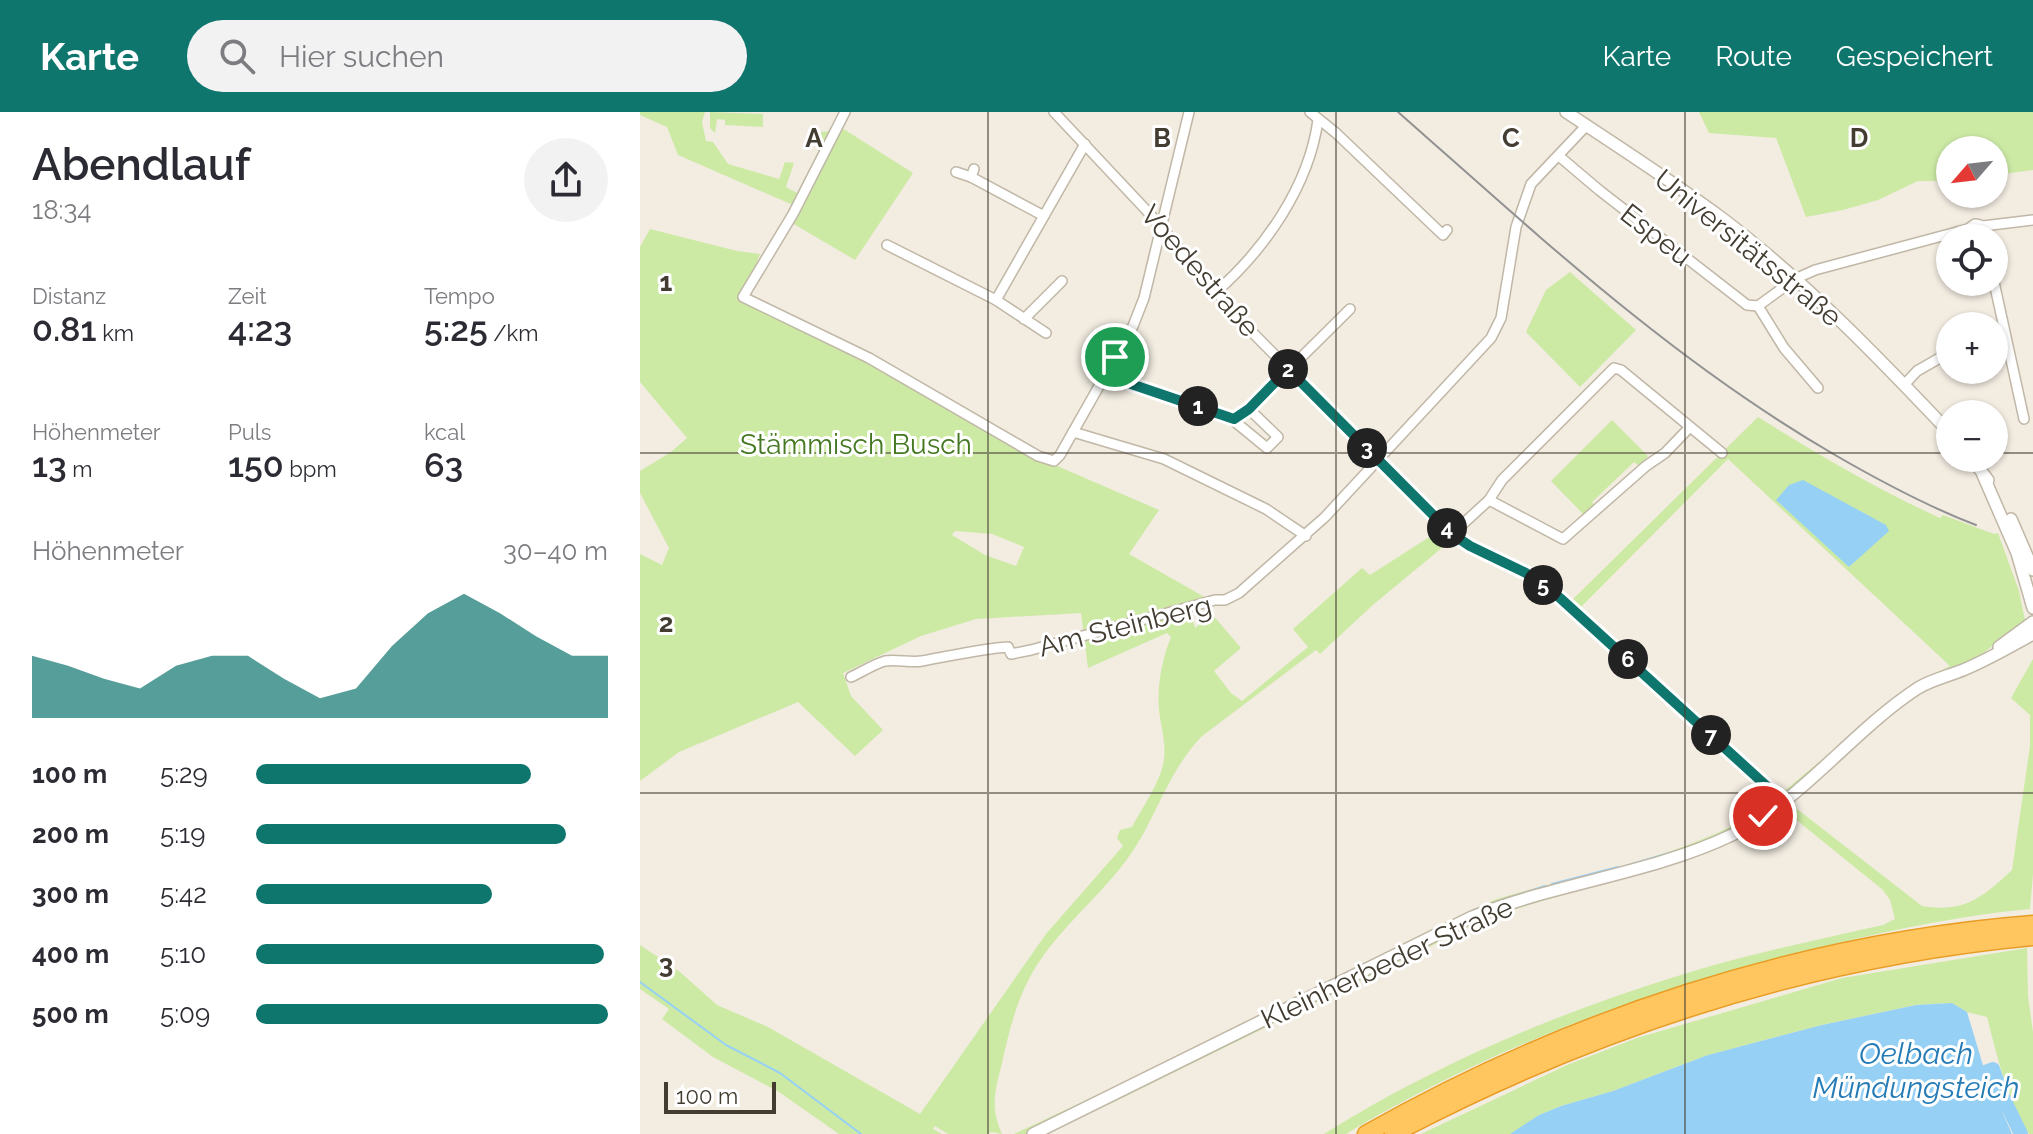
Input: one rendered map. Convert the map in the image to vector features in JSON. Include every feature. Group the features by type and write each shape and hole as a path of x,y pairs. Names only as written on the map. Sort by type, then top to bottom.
{"highway":[{"path":"1366,1134 1440,1093 1526,1054 1668,1001 1825,957 1927,936 2033,924"},
{"path":"1393,1134 1540,1063 1665,1015 1733,993 1833,968 1918,952 2033,937"}],"street":[{"path":"845,112 793,214 743,297 869,358 1038,456 1054,461 1133,326 1162,228 1189,112"},
{"name":"Voedestraße","path":"1054,112 1288,369 1452,534 1526,573 1560,598 1783,801"},
{"path":"1310,112 1443,235 1447,230"},
{"name":"Universitätsstraße","path":"1566,112 1724,221 1795,279 1936,418"},
{"path":"1216,292 1249,261 1282,214 1316,137 1318,120"},
{"name":"Am Steinberg","path":"851,677 884,661 912,663 963,651 1008,647 1011,654 1031,650 1215,600 1225,600 1239,593 1306,536 1491,338 1501,318 1516,227 1529,190 1537,175 1560,157 1586,126"},
{"path":"996,300 1085,144"},
{"name":"Espeu","path":"1560,157 1570,168 1747,305 1758,306 1784,348 1818,388"},
{"path":"956,172 972,173 1044,216"},
{"path":"2008,227 2033,220"},
{"path":"1758,306 1795,279 1815,270 1936,241"},
{"path":"887,245 996,300 1046,333"},
{"path":"1024,319 1062,281"},
{"path":"1234,419 1249,409 1350,309"},
{"path":"1904,385 1917,371 1936,360"},
{"path":"2008,365 2024,419"},
{"path":"1452,534 1489,500 1502,480 1614,368 1621,370 1722,453"},
{"path":"1108,370 1131,384 1234,419 1267,448 1278,437 1249,409"},
{"path":"1489,500 1563,539 1665,453 1689,428"},
{"path":"1073,432 1164,459 1266,509 1306,536"},
{"path":"1981,472 2005,508 2033,570"},
{"path":"1983,475 2017,553 2033,608"},
{"name":"Kleinherbeder Straße","path":"1986,658 2033,622"},
{"name":"Kleinherbeder Straße","path":"1033,1134 1472,917 1545,891 1663,860 1713,843 1751,824 1783,801 1919,687 2033,634"}],"green space":[{"path":"640,112 705,112 702,122 706,141 713,142 728,164 779,179 785,162 794,163 786,187 797,193 824,140 819,135 831,131 793,205 678,155 667,127 640,115"},
{"path":"710,112 763,114 763,127 725,125 725,120 717,119 715,133 710,128"},
{"path":"1699,112 2033,112 2033,170 2008,173 2008,136 1936,136 1936,181 1918,181 1878,200 1806,217 1776,138 1709,133"},
{"path":"842,128 913,173 855,260 792,223"},
{"name":"Stämmisch Busch","path":"650,229 760,254 743,299 895,374 1041,459 1159,510 1129,554 1208,599 1189,604 1195,628 1212,614 1241,648 1214,671 1231,693 1242,701 1308,647 1293,629 1362,568 1370,575 1442,529 1538,585 1566,606 1758,417 1917,507 1940,518 1943,515 1998,533 2019,591 2025,620 1971,663 1913,696 1788,802 1922,906 1950,907 1981,896 2012,870 2030,746 2030,715 2011,698 2033,659 2033,874 2030,909 1957,918 1862,937 1774,959 1647,997 1584,1019 1463,1071 1346,1134 1324,1134 1449,1065 1581,1009 1697,970 1883,925 1895,919 1890,900 1883,890 1783,812 1748,832 1675,862 1486,919 1044,1134 1014,1134 1494,900 1673,850 1740,821 1772,802 1764,790 1661,694 1548,596 1521,577 1449,542 1320,654 1316,650 1201,737 1189,751 1125,862 1048,949 1028,981 1012,1021 996,1091 996,1115 1002,1134 948,1134 935,1126 933,1129 942,1134 839,1134 779,1092 713,1057 662,1019 669,1009 640,989 640,945 680,972 717,1005 768,1027 920,1114 1046,934 1123,846 1117,838 1120,830 1132,827 1151,794 1164,759 1159,691 1171,637 1167,633 1088,668 1081,613 976,619 921,636 843,673 851,696 883,730 855,756 798,702 679,752 640,781 640,554 662,565 669,548 640,493 640,471 687,438 640,382 640,247","holes":["1728,459 1950,666 1912,684 1783,792 1580,608","955,531 992,534 1024,547 1016,566 985,555 952,535"]},
{"path":"1570,272 1636,330 1580,387 1526,332 1546,290"},
{"path":"1612,420 1648,456 1639,466 1634,462 1592,502 1596,507 1585,516 1551,481"},
{"path":"2027,948 2028,996 2033,1032 2033,1134 2029,1134 2021,1121 2009,1092 1987,1017 1967,1012 1952,1003 1916,1005 1822,1025 1708,1055 1613,1091 1561,1106 1539,1115 1511,1134 1421,1134 1567,1065 1637,1038 1842,978"}],"water":[{"path":"1803,480 1886,525 1889,531 1849,567 1776,500 1789,485"},
{"name":"Oelbach Mündungsteich","path":"1952,1003 1967,1012 1985,1072 2012,1134 1510,1134 1539,1115 1561,1106 1613,1091 1708,1055 1822,1025 1916,1005"}],"waterway":[{"path":"1625,866 1680,850"},
{"path":"1552,884 1618,867"},
{"path":"1509,898 1545,886"},
{"path":"1474,910 1494,903"},
{"path":"640,982 726,1045 780,1073 861,1134"},
{"path":"1985,1072 1993,1069 2021,1134"},
{"path":"1999,1109 2007,1106"}],"tram line":[{"path":"1398,112 1608,294 1717,379 1852,465 1976,525"}],"route":[{"path":"1115,357 1108,370 1131,384 1234,419 1249,409 1288,369 1452,534 1544,585 1783,801 1763,816"}]}
